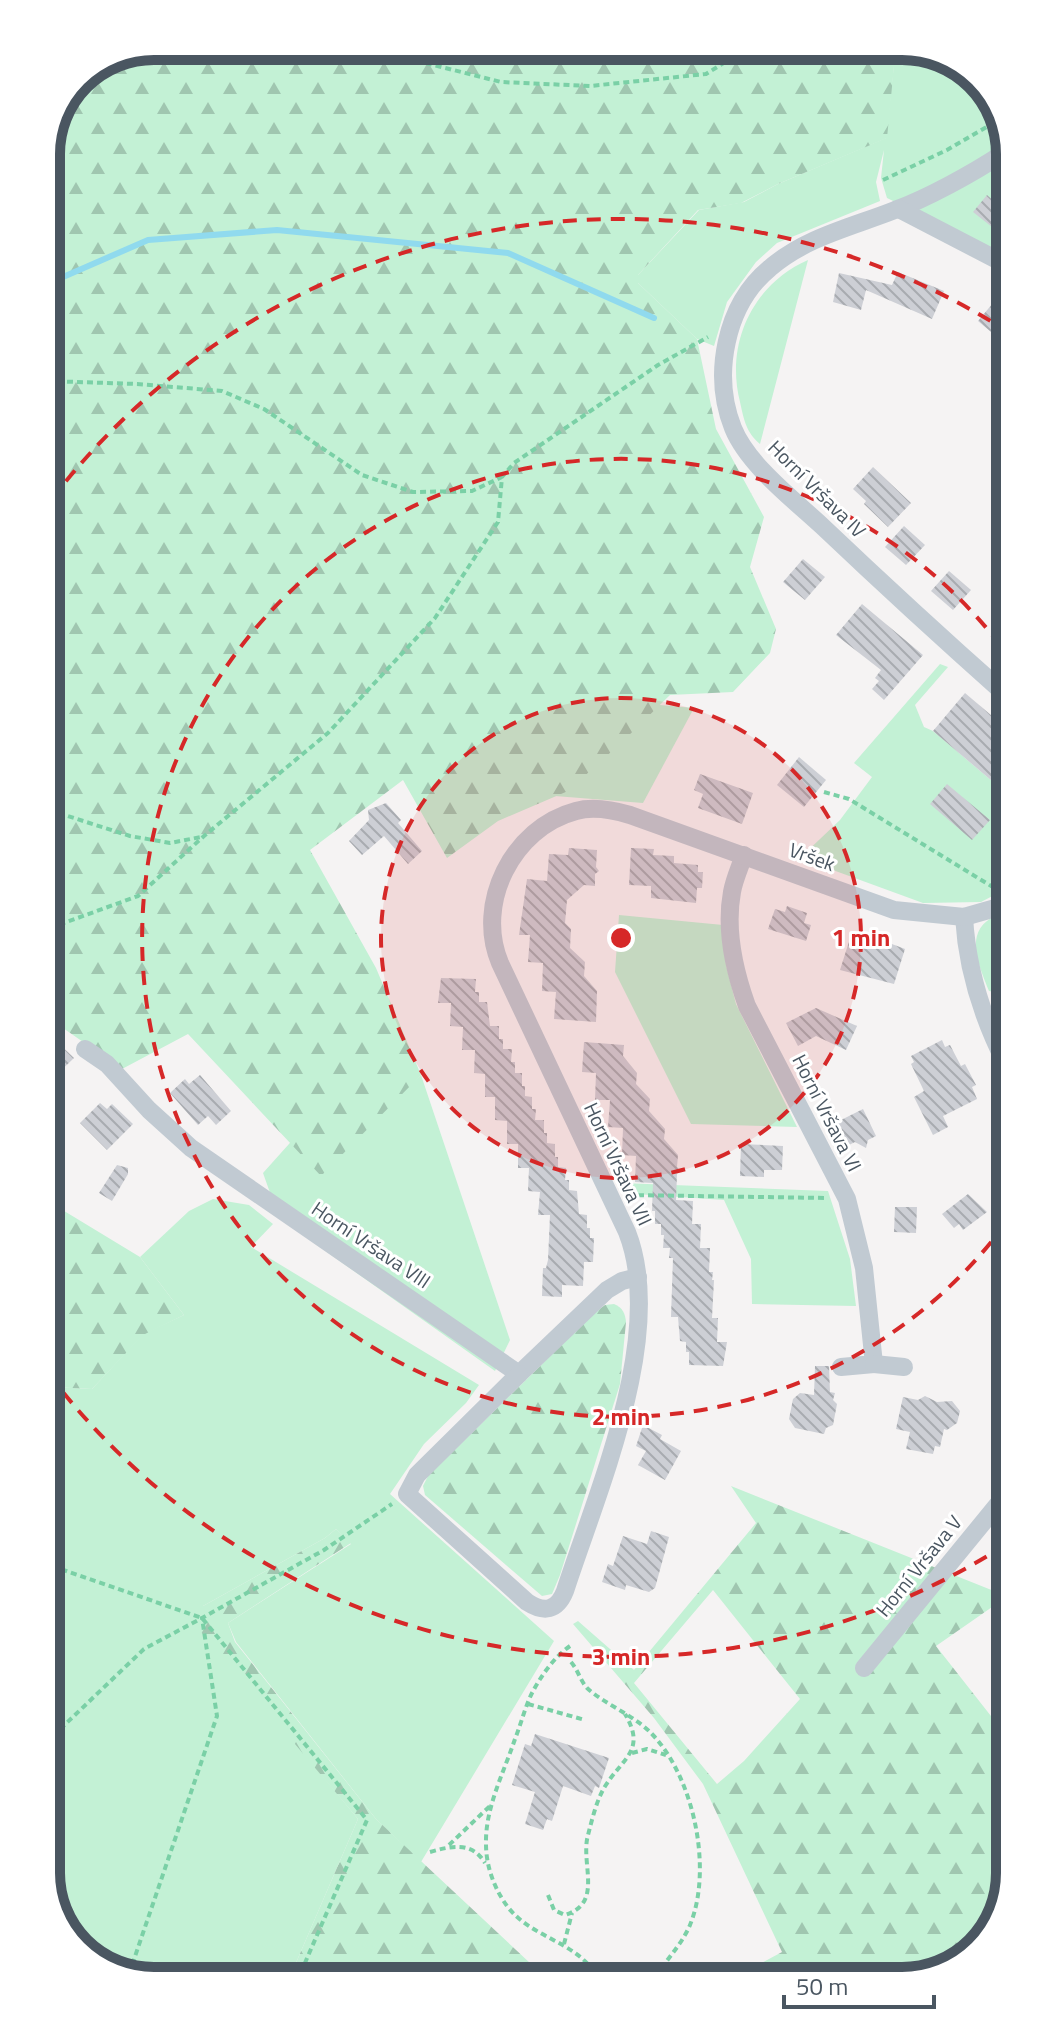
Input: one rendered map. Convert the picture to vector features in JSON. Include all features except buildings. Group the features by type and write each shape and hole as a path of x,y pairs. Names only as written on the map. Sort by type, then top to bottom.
{"street":[{"name":"Horní Vršava IV","path":"996,157 899,209 820,237 768,269 744,298 731,324 723,371 726,403 733,429 767,474 996,686"},
{"path":"899,209 996,259"},
{"name":"Vršek","path":"607,809 894,910 964,917 996,908"},
{"name":"Horní Vršava VII","path":"407,1494 527,1602 544,1610 558,1603 565,1591 628,1392 636,1351 638,1277 632,1245 500,963 490,926 496,887 506,868 536,832 575,811 607,809"},
{"name":"Horní Vršava VI","path":"744,855 732,890 730,922 739,985 847,1199 864,1268 874,1364"},
{"path":"964,917 965,947 974,983 996,1039"},
{"name":"Horní Vršava VIII","path":"85,1049 107,1064 149,1110 191,1148 519,1374"},
{"path":"407,1494 417,1475 607,1290 622,1281 638,1277"},
{"path":"841,1367 874,1364 904,1367"},
{"name":"Horní Vršava V","path":"864,1668 996,1507"}],"path":[{"path":"414,60 501,82 590,86 706,74 728,60"},
{"path":"883,180 947,150 991,124"},
{"path":"60,381 222,391 264,409 362,475 413,492 472,491 502,477 514,463 658,365 731,324"},
{"path":"60,924 138,896 204,836 328,733 435,618 498,522 502,477"},
{"path":"824,792 849,799 996,889"},
{"path":"60,814 130,836 170,843 204,836"},
{"path":"610,1196 847,1199"},
{"path":"60,1729 144,1649 324,1550 407,1494"},
{"path":"60,1569 202,1618 367,1820 303,1967"},
{"path":"132,1964 217,1716 202,1618"},
{"path":"489,1868 486,1840 493,1802 528,1704 548,1669 570,1646"},
{"path":"571,1662 586,1687 655,1737 685,1788 695,1825 699,1897 689,1927 662,1967"},
{"path":"528,1704 585,1720"},
{"path":"564,1944 572,1913 588,1897 587,1838 602,1791 630,1754 635,1737 624,1712"},
{"path":"630,1754 647,1749 669,1757"},
{"path":"447,1847 493,1802"},
{"path":"430,1852 462,1846 475,1850 489,1868 507,1906 517,1917 545,1936 564,1944 591,1967"},
{"path":"548,1895 554,1910 561,1914 572,1913"}],"green space":[{"path":"154,60 895,60 887,138 741,203 698,210 638,275 638,283 697,339 716,429 764,517 750,567 776,629 770,653 733,692 670,695 568,791 498,821 447,858 403,780 310,850 376,968 421,1075 321,1176 188,1034 122,1069 60,1026 60,147 70,112 87,87 118,67"},
{"path":"894,60 932,65 969,87 989,118 994,135 996,252 887,198 881,178 884,150 876,182 880,201 777,243 756,262 727,302 714,346 697,339 638,283 638,275 699,210 744,202 778,184 886,138"},
{"path":"808,260 760,444 744,420 740,402 736,380 740,337 758,300 772,284"},
{"path":"940,664 948,667 915,705 924,727 933,731 996,784 996,894 981,902 923,903 800,858 840,820 872,777 854,763"},
{"path":"626,702 694,708 643,803 555,796"},
{"path":"619,915 723,925 726,965 736,1004 797,1127 691,1124 615,972"},
{"path":"996,917 996,992 989,991 976,945 980,928"},
{"path":"421,1075 510,1340 495,1371 279,1218 263,1173 332,1096 362,1127"},
{"path":"621,1183 828,1191 850,1259 856,1306 752,1304 751,1259 724,1200 621,1193"},
{"path":"213,1199 249,1205 273,1224 251,1247 479,1385 466,1403 424,1444 390,1494 554,1641 421,1862 376,1819 236,1642 228,1623 351,1544 336,1529 203,1606 241,1677 358,1819 294,1967 147,1967 124,1962 87,1940 67,1909 62,1892 60,1387 92,1389 143,1334 184,1315 140,1257 189,1211"},
{"path":"60,1208 140,1257 184,1315 143,1335 92,1389 60,1387"},
{"path":"614,1304 623,1311 626,1322 620,1384 560,1575 552,1594 542,1596 425,1495 423,1486 428,1476 594,1313 605,1305"},
{"path":"731,1486 996,1592 996,1605 936,1646 996,1722 995,1886 986,1915 973,1935 949,1954 921,1965 754,1967 782,1952 703,1784 654,1718 573,1624 578,1621 634,1670 756,1523","holes":["713,1590 800,1699 744,1761 717,1784 634,1683"]},
{"path":"336,1529 351,1543 228,1623 235,1642 376,1819 534,1967 294,1967 358,1819 190,1619 203,1606"}],"waterway":[{"path":"60,278 148,240 277,230 508,253 654,318"}]}
